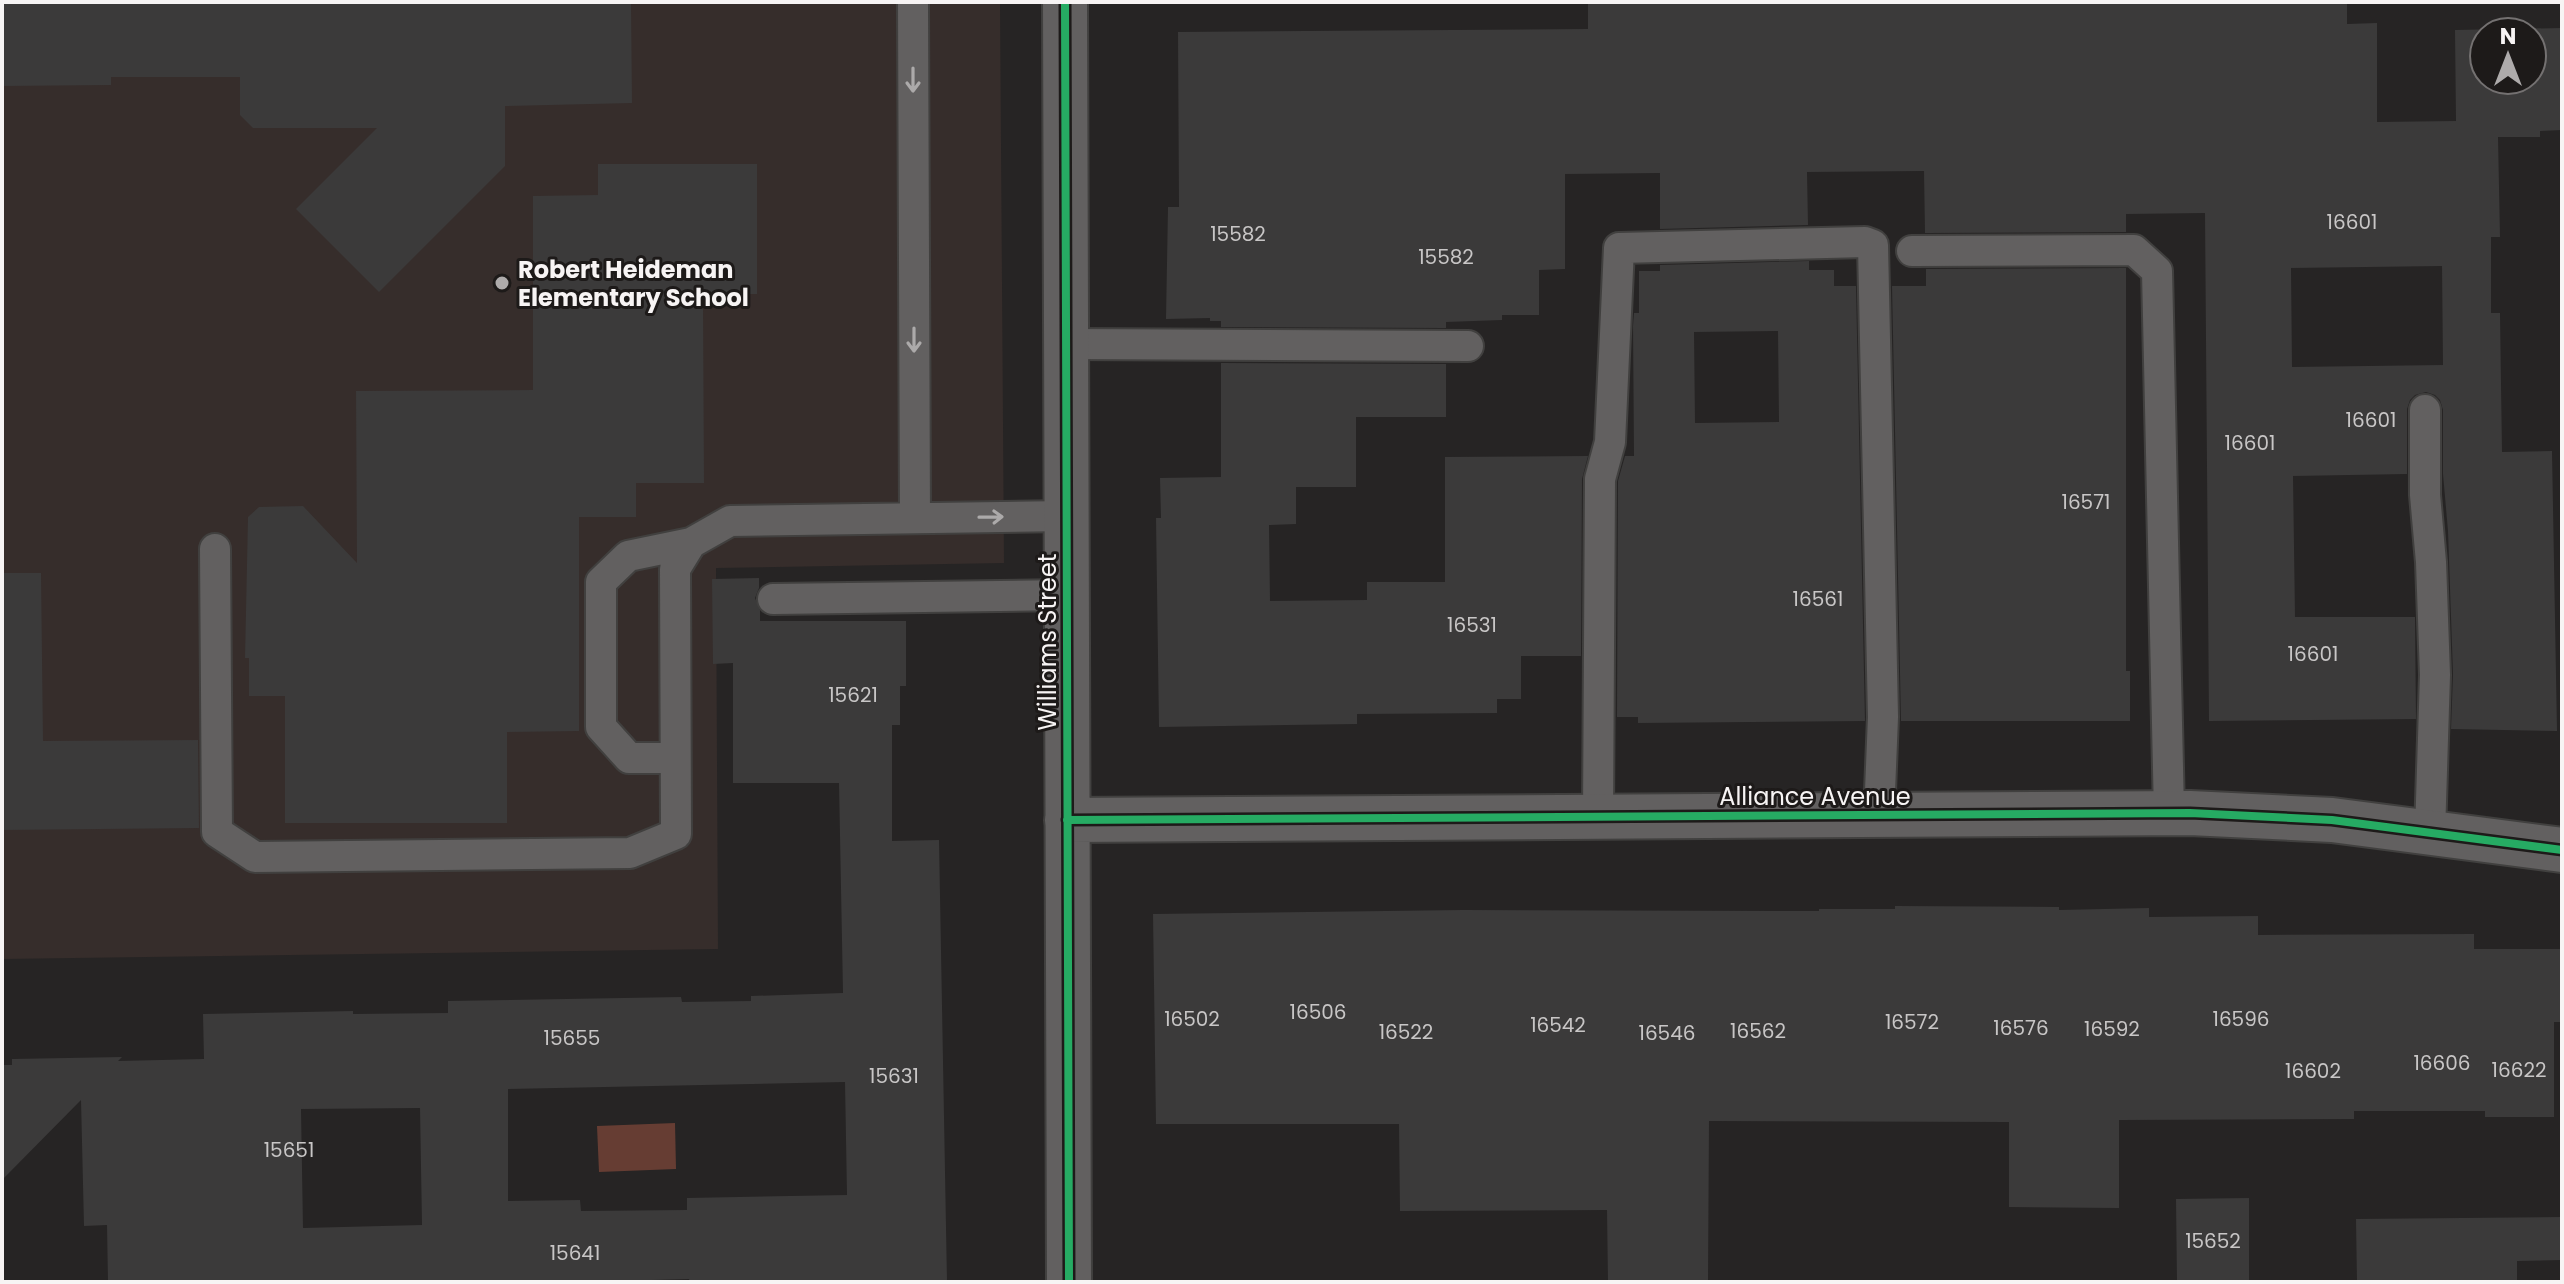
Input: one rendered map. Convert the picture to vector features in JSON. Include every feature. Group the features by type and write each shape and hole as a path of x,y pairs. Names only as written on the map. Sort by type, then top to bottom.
{"street":[{"name":"Williams Street","path":"1065,2 1069,1282"},
{"name":"Alliance Avenue","path":"1067,820 2169,813 2332,820 2562,850"}],"lane":[{"path":"913,2 915,518"},
{"path":"1598,817 1600,479 1610,442 1619,248 1865,242 1873,245 1874,261 1883,717 1879,816"},
{"path":"1912,251 2134,250 2157,271 2169,813"},
{"path":"1066,344 1468,346"},
{"path":"2425,410 2425,495 2435,675 2430,833"},
{"path":"675,758 629,758 601,727 601,582 628,556 691,543 730,521 1067,516"},
{"path":"215,549 217,832 255,857 630,853 676,834 675,569 691,543"},
{"path":"773,599 1067,595"}],"shaded area":[{"name":"Robert Heideman Elementary School","path":"2,2 1000,2 1004,563 716,568 718,949 2,959"},
{"path":"675,1123 676,1169 599,1172 597,1126"}],"building":[{"path":"2,2 631,2 632,103 505,106 505,166 379,292 296,209 377,128 253,128 240,115 240,77 111,77 111,85 2,86"},
{"path":"1588,2 2347,2 2347,24 2377,23 2377,122 2456,121 2455,30 2468,30 2468,96 2548,96 2548,28 2562,28 2562,130 2540,131 2540,137 2498,137 2500,237 2491,237 2491,313 2500,313 2502,452 2552,451 2557,731 2451,729 2453,674 2443,474 2443,410 2440,400 2426,392 2415,395 2407,409 2407,474 2293,476 2295,617 2415,617 2416,719 2209,721 2205,213 2126,214 2126,232 1925,233 1924,171 1807,172 1808,225 1660,229 1660,173 1565,174 1565,269 1539,270 1539,315 1502,315 1502,320 1446,322 1446,328 1221,327 1221,321 1210,321 1210,318 1166,319 1168,207 1179,207 1178,32 1588,29","holes":["2442,266 2443,365 2292,367 2291,268"]},
{"path":"598,164 757,164 757,294 750,294 750,300 703,300 704,483 636,483 636,517 579,517 579,731 507,732 507,823 285,823 285,696 249,696 249,658 245,658 248,517 259,507 303,506 357,563 356,391 533,390 533,196 598,195"},
{"path":"1809,261 1809,270 1834,270 1834,286 1856,286 1865,721 1638,723 1638,717 1617,717 1618,481 1625,456 1634,456 1633,326 1634,313 1639,313 1639,271 1660,271 1660,265","holes":["1778,331 1779,422 1695,423 1694,332"]},
{"path":"2126,268 2126,671 2130,671 2130,721 1901,721 1892,286 1926,286 1926,269"},
{"path":"1221,363 1446,364 1446,417 1356,417 1356,487 1296,487 1296,524 1269,525 1270,601 1367,600 1367,582 1445,582 1445,457 1588,456 1582,479 1581,656 1521,656 1521,699 1497,699 1497,713 1357,714 1357,724 1159,727 1156,518 1161,518 1160,478 1221,477"},
{"path":"2,573 41,573 43,741 198,740 199,828 3,830"},
{"path":"759,578 755,598 760,621 906,621 906,686 900,686 900,725 892,725 892,841 939,840 947,1282 690,1282 689,1279 579,1282 108,1282 107,1225 84,1226 81,1100 2,1180 2,1065 12,1065 12,1059 204,1059 203,1014 448,1013 448,1001 681,997 682,1002 751,1001 751,996 843,993 839,783 733,783 733,663 713,664 712,579","holes":["845,1082 847,1195 687,1198 687,1210 581,1211 580,1200 508,1201 508,1089","420,1108 422,1225 303,1228 301,1109"]},
{"path":"1895,906 2059,907 2059,910 2149,908 2149,917 2258,916 2258,935 2474,934 2474,949 2562,949 2562,1022 2554,1022 2554,1117 2485,1117 2485,1111 2354,1111 2354,1119 2119,1120 2119,1208 2009,1207 2009,1122 1709,1121 1708,1282 1608,1282 1607,1210 1400,1211 1399,1124 1156,1124 1153,914 1463,910 1819,911 1895,909"},
{"path":"2249,1198 2249,1282 2177,1282 2176,1199"},
{"path":"2562,1217 2562,1260 2517,1261 2517,1282 2357,1282 2356,1219"}],"cycle path":[{"path":"1065,2 1069,1282"},
{"path":"1067,820 2190,813 2332,820 2562,850"}],"place":[{"name":"Robert Heideman Elementary School","path":"502,283"}]}
